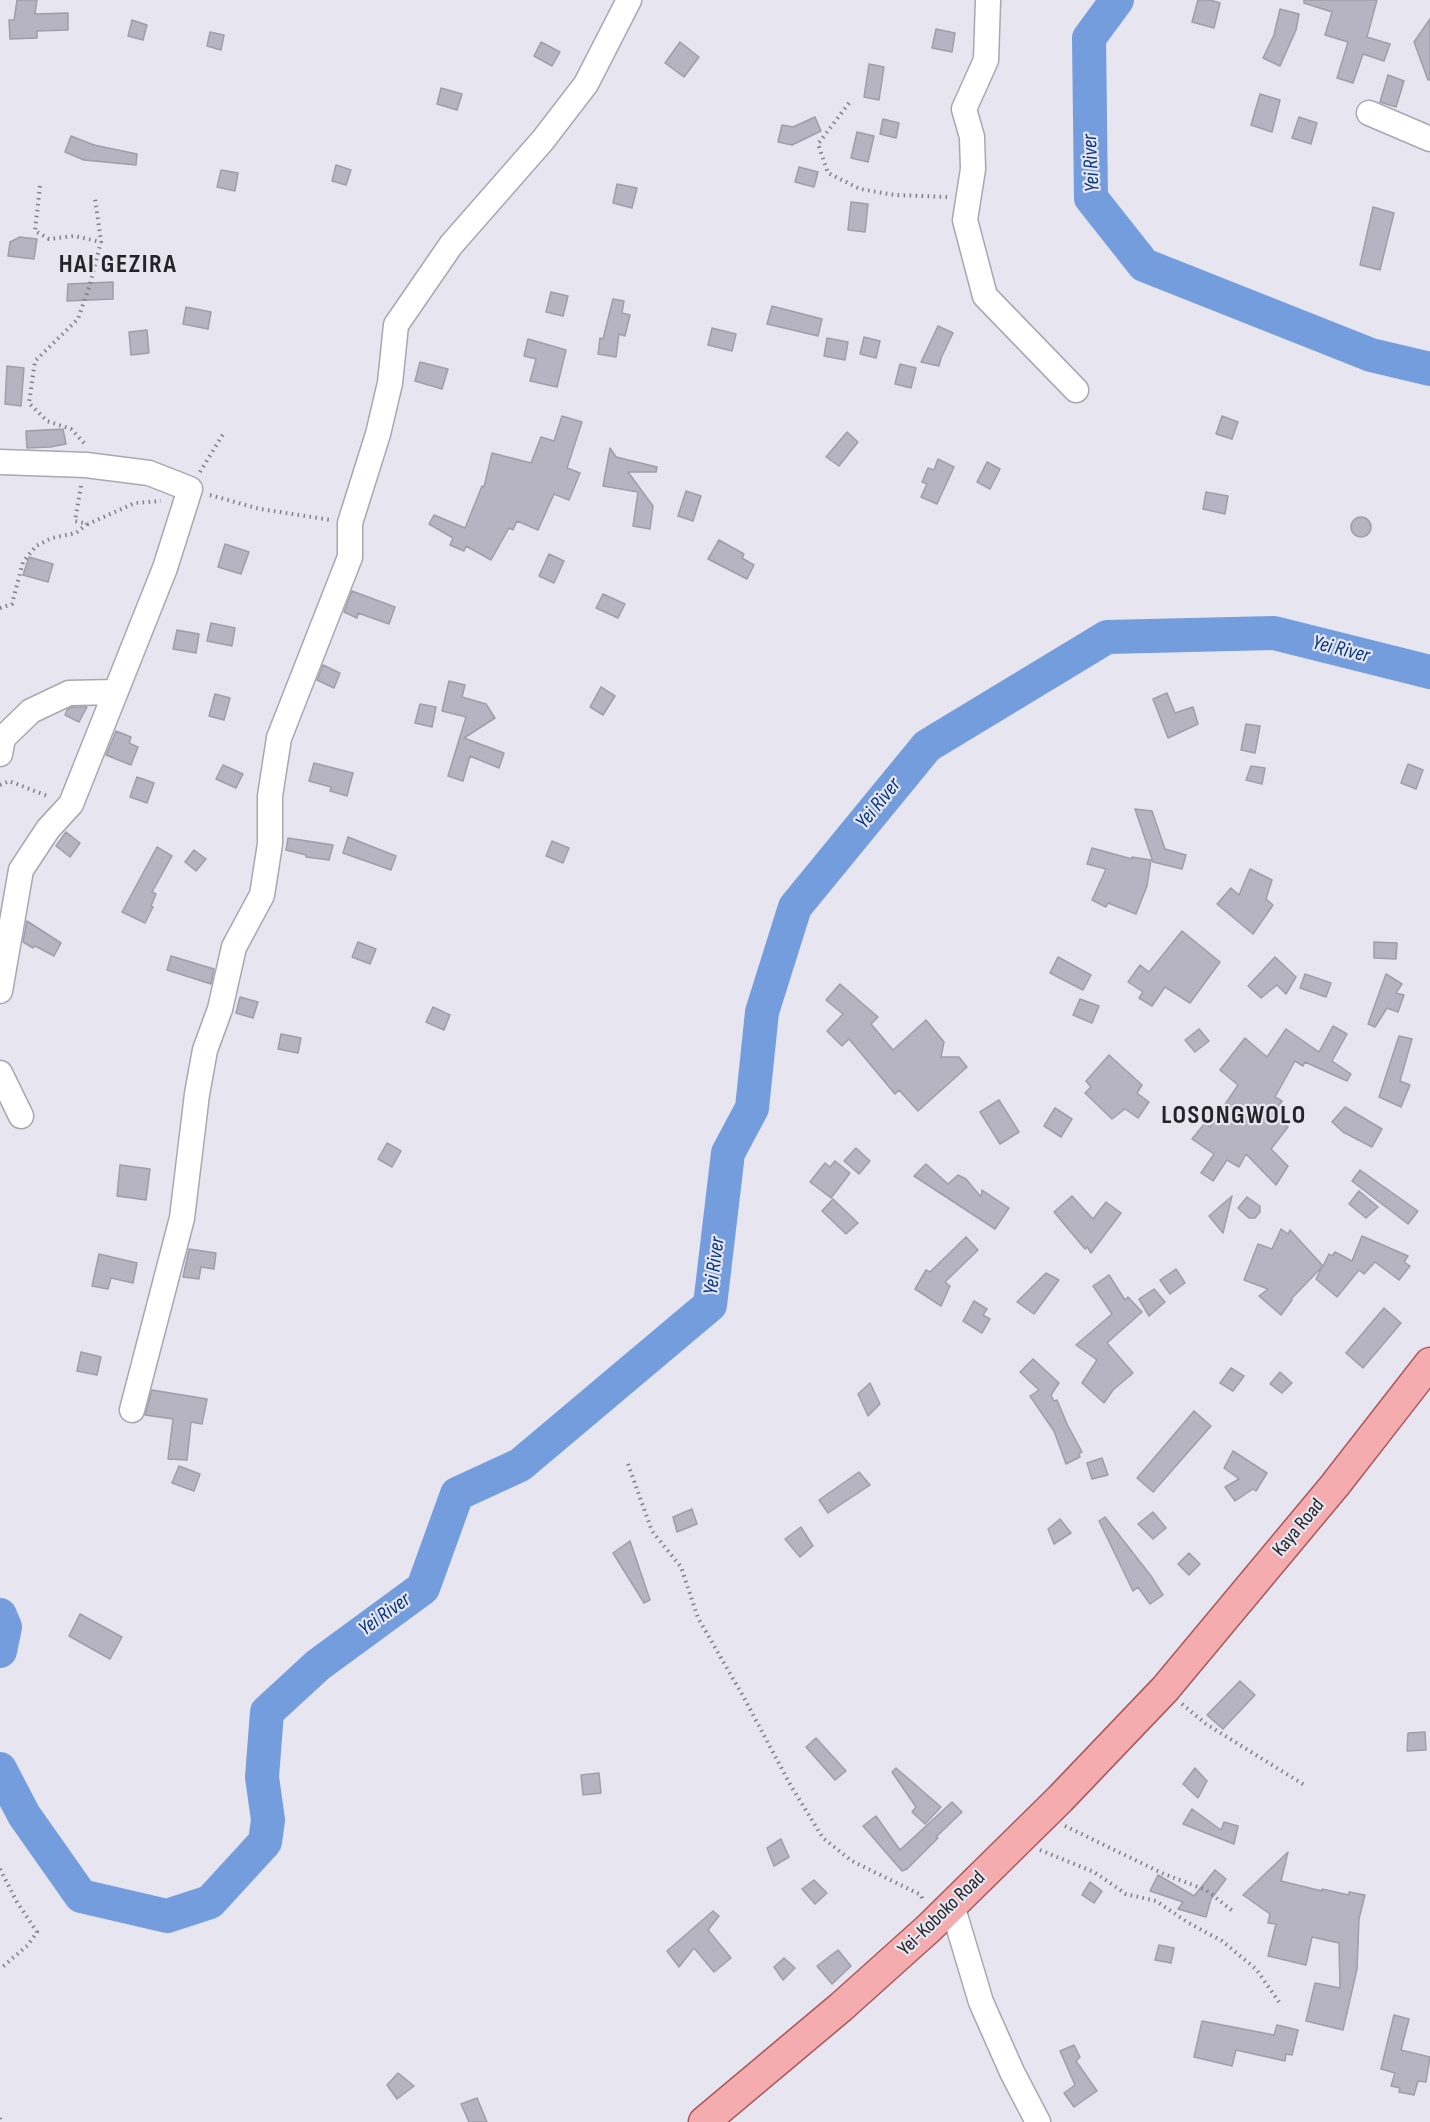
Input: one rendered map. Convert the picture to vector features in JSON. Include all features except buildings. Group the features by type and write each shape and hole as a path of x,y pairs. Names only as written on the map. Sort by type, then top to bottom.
{"main road":[{"name":"Kaya Road","path":"1165,1689 1335,1485 1430,1364"},
{"name":"Yei-Koboko Road","path":"704,2122 841,2007 929,1928 1043,1816 1165,1689"}],"street":[{"path":"132,1410 182,1218 197,1094 205,1050 220,1009 234,947 262,895 270,844 270,796 279,738 350,557 350,523 381,424 390,383 396,325 451,245 543,140 586,84 629,0"},
{"path":"988,0 986,60 964,110 972,137 973,169 965,220 985,296 1076,390"},
{"path":"1369,113 1430,139"},
{"path":"0,462 86,465 149,473 190,489 165,568 71,804 48,829 21,870 0,991"},
{"path":"0,754 3,738 31,711 69,693 115,692"},
{"path":"0,1072 21,1116"},
{"path":"952,1905 981,2002 1012,2072 1038,2122"}],"path":[{"path":"849,103 818,144 828,173 860,189 871,191 895,195 969,198"},
{"path":"40,186 35,231 49,239 74,236 101,242"},
{"path":"88,524 75,521 86,465 84,443 71,429 47,421 29,403 35,361 78,319 101,242 95,198"},
{"path":"225,431 190,489 260,508 350,523"},
{"path":"0,608 12,604 23,562 36,546 52,538 76,533 88,524 135,503 165,501"},
{"path":"0,785 9,782 71,804"},
{"path":"628,1464 652,1531 681,1567 698,1618 791,1786 823,1838 852,1861 921,1895 929,1928"},
{"path":"1165,1689 1206,1724 1306,1786"},
{"path":"1043,1816 1121,1851 1164,1874 1206,1890 1234,1912"},
{"path":"1017,1841 1094,1872 1126,1894 1156,1901 1187,1922 1222,1941 1256,1969 1279,2002"},
{"path":"0,1869 17,1902 37,1932 28,1945 0,1969"}],"waterway":[{"name":"Yei River","path":"1117,0 1089,38 1091,198 1144,265 1371,355 1430,369"},
{"name":"Yei River","path":"0,1769 24,1815 81,1896 167,1916 210,1902 265,1842 268,1820 262,1777 267,1712 318,1665 423,1588 457,1494 520,1465 710,1305 728,1153 752,1108 762,1012 795,907 927,746 1107,637 1274,633 1430,672"},
{"name":"Yei River","path":"0,1615 5,1627 0,1651"}],"district":[{"name":"HAI GEZIRA","path":"118,265"},
{"name":"LOSONGWOLO","path":"1234,1116"}]}
